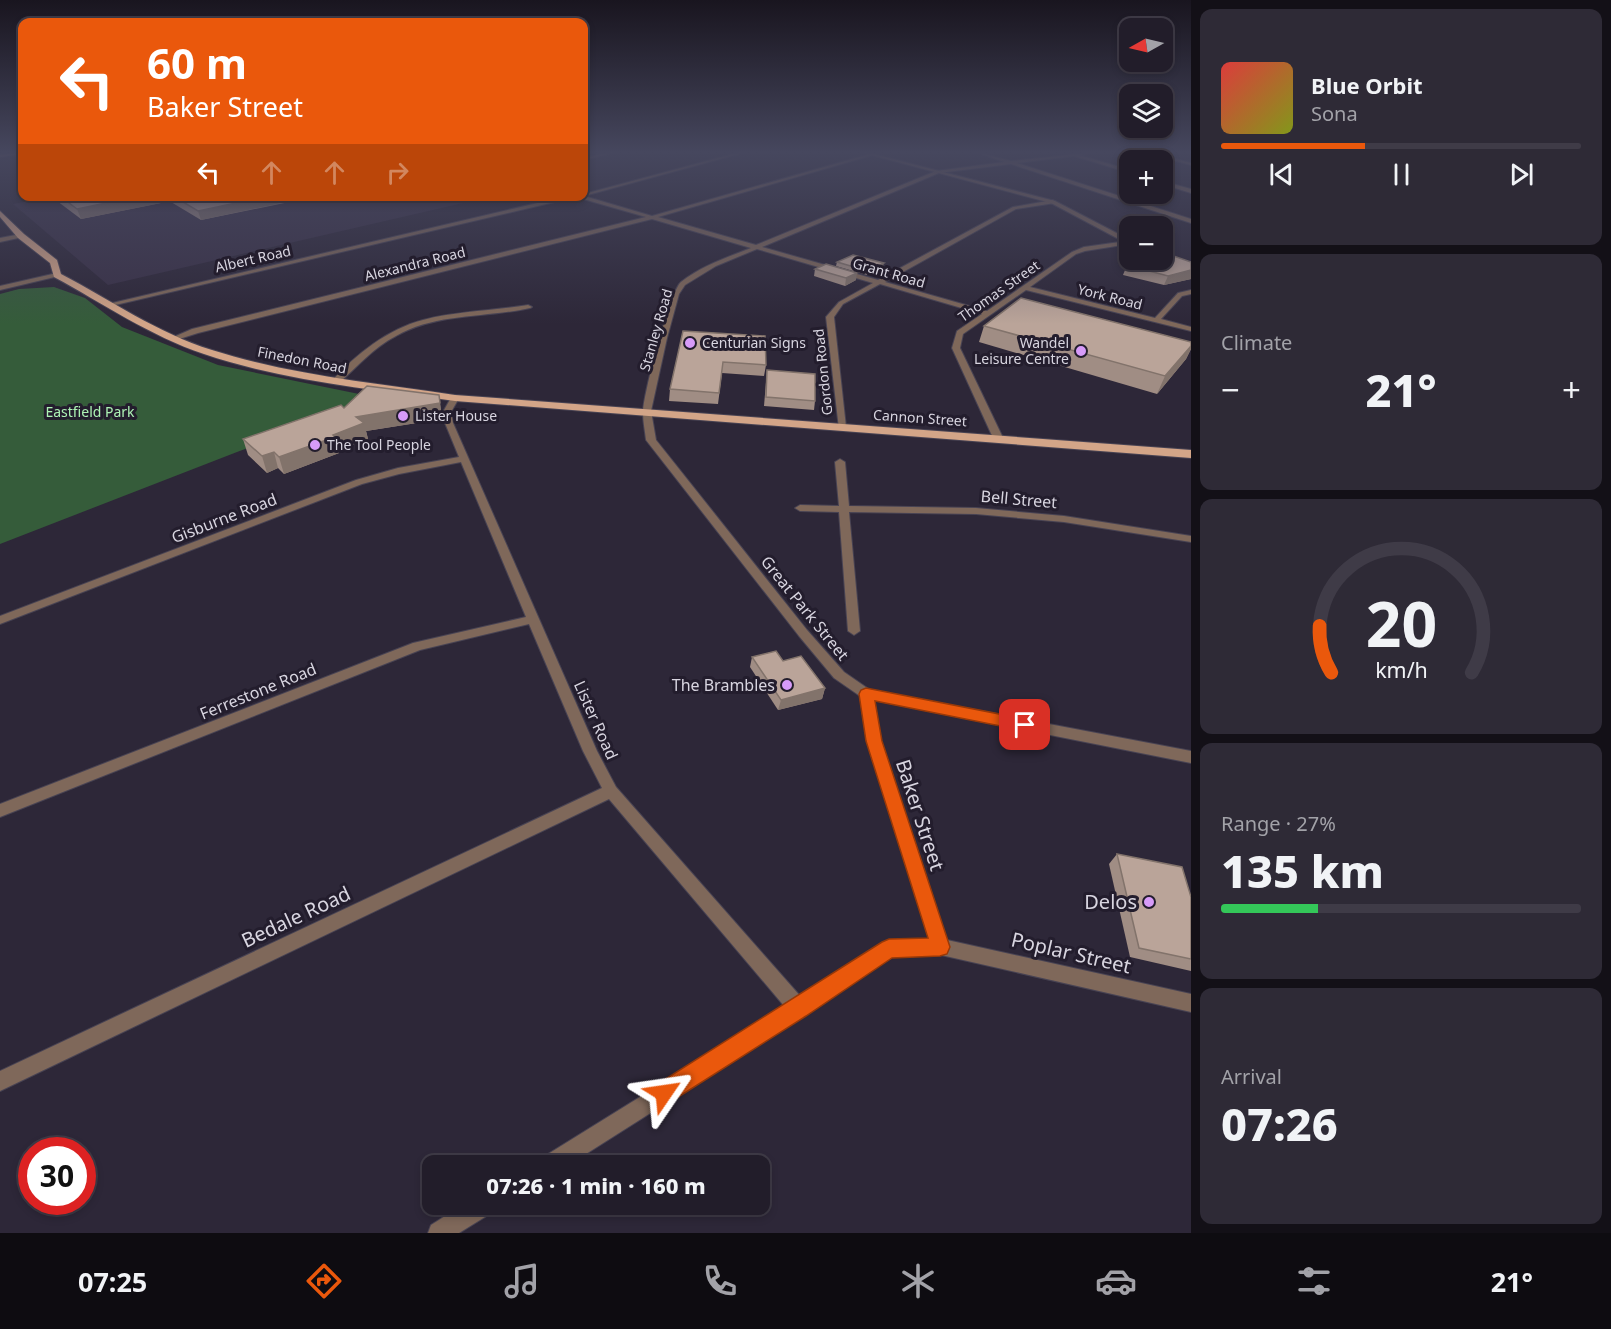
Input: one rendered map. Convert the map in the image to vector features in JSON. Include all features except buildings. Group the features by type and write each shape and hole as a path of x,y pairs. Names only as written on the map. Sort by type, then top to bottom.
{"main road":[{"name":"Finedon Road","path":"0,213 21,236 54,262 57,275 111,304 138,323 207,352 336,381 456,398 647,411"},
{"name":"Cannon Street","path":"647,411 1191,454"}],"street":[{"name":"Albert Road","path":"111,304 519,210"},
{"name":"Grant Road","path":"622,210 987,313"},
{"name":"Alexandra Road","path":"173,339 195,331 679,210"},
{"name":"Stanley Road","path":"647,411 663,338 676,294 682,284 714,265 844,210"},
{"name":"Gordon Road","path":"842,427 830,317 841,303 1013,210"},
{"path":"1067,210 1119,238"},
{"path":"1156,210 1191,221"},
{"path":"0,240 21,236"},
{"name":"Thomas Street","path":"999,440 956,348 960,333 1024,287 1084,249 1119,244"},
{"path":"0,288 57,275"},
{"name":"York Road","path":"1024,287 1191,329"},
{"path":"1157,320 1180,294 1191,292"},
{"path":"336,381 381,343 408,327 442,318 505,312 528,307"},
{"path":"505,312 511,321"},
{"name":"Lister Road","path":"456,398 447,412 449,423 590,751 610,791 799,1009"},
{"name":"Great Park Street","path":"647,411 651,440 803,633 839,675 866,694 1191,757"},
{"name":"Gisburne Road","path":"0,620 359,482 398,471 464,459"},
{"path":"840,462 854,631"},
{"name":"Bell Street","path":"800,508 976,511 1075,521 1191,539"},
{"name":"Ferrestone Road","path":"0,811 417,646 533,619"},
{"name":"Baker Street","path":"866,694 874,741 940,947"},
{"name":"Bedale Road","path":"0,1081 610,791"},
{"name":"Poplar Street","path":"566,1155 799,1009 889,949 940,947 1191,1003"},
{"path":"439,1233 468,1215"}],"shaded area":[{"path":"19,210 435,210 108,285"}],"green space":[{"name":"Eastfield Park","path":"54,287 85,298 122,327 218,365 359,394 342,414 0,544 0,294 19,289"}],"place":[{"name":"Centurian Signs","path":"690,343"},
{"name":"Wandel Leisure Centre","path":"1081,351"},
{"name":"Lister House","path":"403,416"},
{"name":"The Tool People","path":"315,445"},
{"name":"The Brambles","path":"787,685"},
{"name":"Delos","path":"1149,902"}],"route":[{"path":"664,1093 799,1009 889,949 940,947 874,741 866,694 1025,725"}]}
